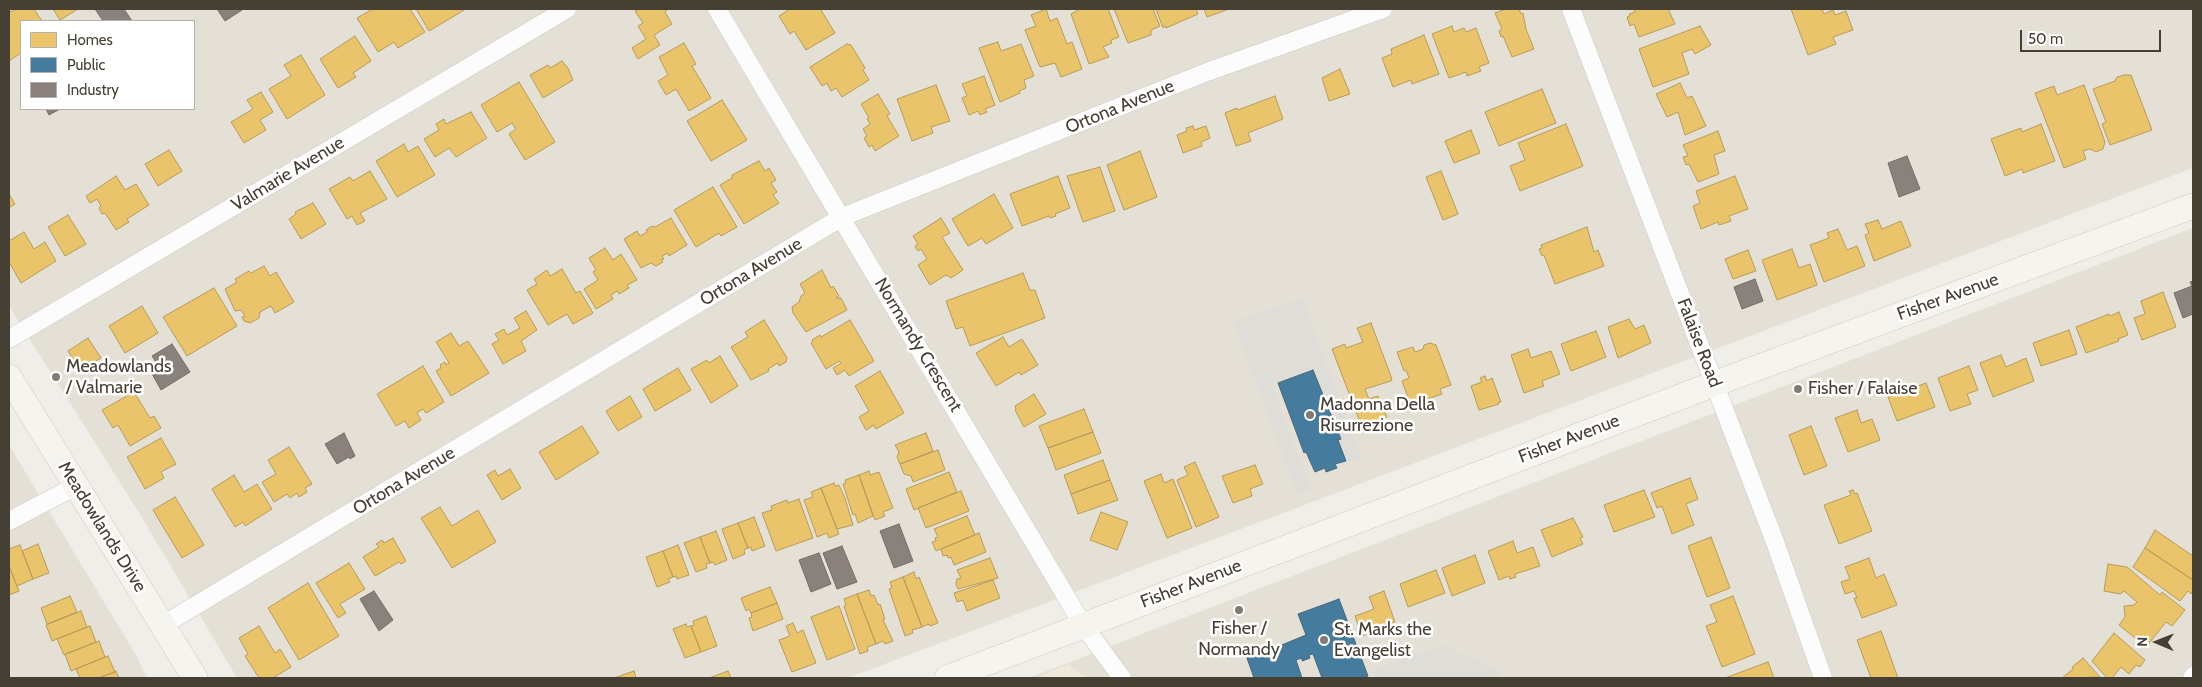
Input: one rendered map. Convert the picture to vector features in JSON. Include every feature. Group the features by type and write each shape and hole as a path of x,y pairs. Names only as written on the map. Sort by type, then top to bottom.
{"main road":[{"name":"Fisher Avenue","path":"947,678 1714,384 2193,206"},
{"name":"Meadowlands Drive","path":"9,377 195,678"}],"street":[{"name":"Valmarie Avenue","path":"9,339 567,9"},
{"name":"Normandy Crescent","path":"717,9 1083,625 1122,678"},
{"name":"Ortona Avenue","path":"163,625 842,217 1207,72 1383,9"},
{"name":"Falaise Road","path":"1571,9 1775,542 1823,678"},
{"path":"9,521 76,486"}],"shaded area":[{"path":"9,9 2193,9 2193,168 848,678 237,678 141,516 9,306"},
{"path":"2193,228 2193,678 1029,678 1129,639"},
{"path":"1302,297 1361,458 1349,463 1314,369 1272,384 1311,489 1297,494 1234,322"},
{"path":"9,445 136,655 147,678 9,678"},
{"path":"1442,645 1501,670 1497,678 1375,678 1371,670"},
{"path":"1068,664 1087,678 1035,678"}],"building: Homes":[{"path":"16,9 34,9 41,20 20,20 20,54 9,61 9,11 11,12"},
{"path":"53,9 78,9 60,20"},
{"path":"373,9 410,9 425,32 398,48 394,42 378,52 357,18"},
{"path":"416,9 466,9 429,31"},
{"path":"639,9 666,9 665,12 672,24 654,35 660,45 638,59 632,48 646,39 638,26 643,23 635,11"},
{"path":"790,9 824,9 821,10 835,33 806,50 794,31 790,34 779,16"},
{"path":"1046,9 1050,21 1057,18 1067,44 1072,42 1082,69 1061,77 1055,63 1040,67 1025,30 1036,26 1031,15"},
{"path":"1080,9 1108,9 1119,37 1111,40 1112,43 1103,47 1109,57 1089,64 1071,14"},
{"path":"1114,9 1153,9 1160,26 1151,30 1151,35 1128,43"},
{"path":"1156,9 1196,9 1198,14 1163,28"},
{"path":"1204,9 1229,9 1207,17"},
{"path":"1506,9 1519,9 1521,14 1523,13 1526,29 1534,49 1512,57 1503,36 1501,37 1499,31 1502,29 1495,13"},
{"path":"1634,9 1668,9 1675,24 1639,37 1634,24 1630,26 1627,17 1635,12"},
{"path":"1791,9 1822,9 1824,14 1833,10 1835,15 1846,11 1853,30 1833,37 1836,44 1808,55"},
{"path":"1452,26 1454,32 1464,28 1466,32 1476,28 1489,63 1479,67 1481,71 1467,76 1466,72 1449,78 1432,34"},
{"path":"1700,26 1711,45 1695,54 1692,49 1682,53 1689,74 1653,87 1639,49"},
{"path":"1424,35 1439,74 1412,84 1411,80 1393,87 1382,58 1392,54 1391,49"},
{"path":"355,36 371,61 353,73 356,77 338,88 320,59"},
{"path":"998,42 1001,51 1021,44 1034,76 1024,80 1026,88 1019,91 1020,93 1000,102 979,48"},
{"path":"684,43 696,64 692,66 711,98 689,111 676,89 666,95 658,81 668,75 659,57"},
{"path":"847,44 851,45 865,68 863,70 869,80 842,97 836,88 831,91 827,83 822,86 810,67"},
{"path":"301,55 325,95 287,119 269,89 291,76 284,65"},
{"path":"562,61 568,68 573,80 543,98 530,75 548,65 550,68"},
{"path":"1340,69 1350,94 1329,101 1322,78"},
{"path":"2125,75 2131,75 2152,130 2110,145 2102,124 2106,122 2093,89"},
{"path":"984,76 995,105 985,109 987,112 980,115 978,111 969,115 962,98 967,96 962,84"},
{"path":"519,82 555,142 525,160 509,134 516,129 512,123 497,132 481,105"},
{"path":"1680,83 1687,98 1692,96 1706,126 1685,135 1678,112 1667,117 1656,94"},
{"path":"936,85 950,121 931,127 933,133 912,141 897,99"},
{"path":"2084,85 2105,142 2103,149 2096,152 2090,149 2083,151 2086,159 2064,168 2035,93 2054,86 2057,95"},
{"path":"1542,89 1556,123 1499,146 1485,112"},
{"path":"261,92 273,112 260,120 266,130 244,143 231,122 253,109 247,100"},
{"path":"878,94 890,114 887,116 899,136 875,151 872,145 869,147 864,138 867,136 863,129 870,124 867,119 869,118 861,104"},
{"path":"1275,96 1283,119 1248,133 1251,141 1236,146 1225,113"},
{"path":"722,100 747,140 711,161 687,121"},
{"path":"471,112 487,138 456,157 449,148 435,157 424,139 439,130 436,124 444,119 446,124"},
{"path":"1566,124 1583,166 1520,191 1510,166 1525,160 1518,143"},
{"path":"2041,124 2055,161 2023,173 2022,169 2005,176 1991,139 2021,128 2022,132"},
{"path":"1193,126 1194,130 1206,126 1210,138 1201,142 1202,146 1183,153 1177,135 1187,131 1186,128"},
{"path":"1471,130 1480,153 1454,163 1445,141"},
{"path":"1718,131 1725,151 1714,155 1719,174 1698,182 1689,164 1686,165 1683,157 1688,156 1683,145"},
{"path":"404,144 408,152 418,146 435,175 397,197 376,161"},
{"path":"169,150 182,171 158,186 145,164"},
{"path":"1140,151 1157,197 1124,210 1107,165"},
{"path":"759,161 765,171 769,168 776,180 771,183 777,192 773,195 779,203 744,224 720,185 732,178 732,175"},
{"path":"1100,167 1115,211 1083,222 1067,176"},
{"path":"370,171 387,199 360,213 365,221 357,225 352,216 347,219 329,189 350,177 353,181"},
{"path":"1441,171 1458,214 1443,220 1426,177"},
{"path":"116,176 125,190 136,184 149,205 127,219 129,222 116,230 105,213 102,214 99,208 101,206 97,199 90,203 86,196"},
{"path":"1058,176 1070,208 1055,214 1056,216 1050,218 1049,216 1022,226 1010,194"},
{"path":"1735,176 1748,209 1729,216 1731,221 1719,225 1718,222 1701,229 1693,206 1700,203 1696,191"},
{"path":"713,187 737,227 721,236 719,233 696,247 674,210"},
{"path":"9,194 15,204 9,208"},
{"path":"994,194 1013,228 986,244 982,238 968,246 952,219"},
{"path":"313,203 326,224 301,239 289,219 296,214 295,212"},
{"path":"68,215 86,244 65,256 48,227"},
{"path":"671,218 687,245 669,256 668,253 662,256 664,259 661,260 663,262 656,266 651,263 641,268 624,239 637,231 640,236 652,226 655,227"},
{"path":"941,218 950,233 942,237 963,270 951,278 946,275 930,285 918,265 927,259 921,249 918,251 915,246 918,244 913,236"},
{"path":"1878,220 1882,229 1901,221 1911,246 1874,261 1865,235 1869,233 1865,224"},
{"path":"1587,227 1594,252 1598,250 1604,266 1555,284 1544,255 1542,256 1539,249 1542,248 1541,245"},
{"path":"1838,229 1847,250 1857,246 1865,266 1824,282 1810,245 1829,238 1827,233"},
{"path":"24,232 34,249 45,242 56,261 21,283 9,262 9,241"},
{"path":"605,248 613,260 621,254 637,280 627,285 629,288 619,294 617,291 611,295 613,299 596,309 584,289 598,280 593,272 596,270 589,258"},
{"path":"1792,249 1799,268 1810,264 1817,285 1777,300 1762,260"},
{"path":"1748,250 1756,271 1733,279 1725,259"},
{"path":"264,266 270,276 276,272 294,302 275,313 271,306 260,312 259,318 250,323 244,321 242,317 245,316 241,310 235,311 225,289 237,282 235,279 249,271 251,273"},
{"path":"562,269 576,293 580,291 593,313 573,324 567,314 548,325 527,290 537,284 534,279 547,270 550,276"},
{"path":"822,270 831,288 833,286 839,296 836,298 841,298 847,310 806,332 793,313 792,307 799,302 801,296 805,293 800,284"},
{"path":"1023,273 1030,290 1035,290 1045,318 970,346 963,327 956,329 946,301"},
{"path":"214,288 237,326 187,356 163,317"},
{"path":"2163,292 2176,327 2142,340 2134,318 2145,314 2141,301"},
{"path":"142,306 158,333 125,353 109,326"},
{"path":"526,311 537,330 521,341 526,351 503,364 492,344 499,340 495,334 504,329 507,335 520,328 514,318"},
{"path":"2119,312 2128,335 2118,339 2119,341 2086,353 2076,327"},
{"path":"1629,319 1635,329 1644,325 1651,343 1618,358 1608,327"},
{"path":"764,320 787,358 786,362 779,366 778,363 768,369 769,371 751,380 731,347 748,337 745,332"},
{"path":"850,320 874,361 849,376 845,370 837,375 833,368 841,363 839,361 826,369 811,343 812,340 820,335 821,337"},
{"path":"1371,323 1392,379 1391,381 1365,389 1369,399 1378,396 1387,417 1362,427 1332,349 1345,344 1346,348 1363,342 1357,328"},
{"path":"2069,330 2077,354 2041,366 2033,343"},
{"path":"1596,331 1606,357 1571,371 1561,344"},
{"path":"451,333 459,346 468,341 489,373 451,396 436,371 441,368 440,365 445,362 446,365 449,363 436,342"},
{"path":"1003,337 1009,347 1022,339 1038,365 1021,375 1019,372 996,386 976,353"},
{"path":"88,338 101,358 80,371 68,351"},
{"path":"1430,343 1436,345 1451,385 1440,389 1442,394 1411,405 1402,381 1409,378 1406,370 1404,371 1397,352 1413,347 1415,352 1423,349 1424,345"},
{"path":"1528,349 1531,358 1551,351 1560,374 1542,381 1544,386 1524,393 1511,355"},
{"path":"2001,355 2006,367 2026,358 2034,381 1993,397 1980,363"},
{"path":"720,356 738,386 711,403 691,369 707,360 709,363"},
{"path":"423,366 444,402 426,413 423,409 417,413 421,420 409,428 405,421 396,426 377,394"},
{"path":"1969,366 1978,390 1967,394 1971,404 1950,411 1938,378"},
{"path":"678,368 691,390 655,411 643,389"},
{"path":"880,371 904,413 876,429 874,425 866,430 859,417 869,411 855,386"},
{"path":"1485,376 1487,381 1492,378 1501,402 1479,410 1471,386 1482,382 1480,378"},
{"path":"1926,383 1935,407 1897,421 1888,397"},
{"path":"134,392 150,418 154,416 161,428 130,446 118,425 113,428 102,410"},
{"path":"1034,394 1046,414 1024,427 1015,410 1015,406"},
{"path":"630,396 642,417 618,431 606,411"},
{"path":"1084,409 1093,432 1048,448 1039,426"},
{"path":"1857,410 1861,423 1872,419 1880,440 1848,452 1835,418"},
{"path":"582,426 599,453 556,480 539,452"},
{"path":"1811,426 1827,466 1804,475 1789,435"},
{"path":"1093,432 1101,453 1056,470 1048,448"},
{"path":"926,433 933,451 900,464 897,457 899,452 895,445"},
{"path":"161,438 176,464 161,472 164,478 145,489 127,457"},
{"path":"289,447 312,484 305,488 307,492 299,497 297,493 290,498 287,494 274,502 262,482 276,474 268,460"},
{"path":"938,450 945,470 913,482 911,476 904,474 900,464"},
{"path":"1103,460 1110,480 1071,494 1064,475"},
{"path":"1195,462 1219,517 1196,527 1177,480 1188,475 1184,467"},
{"path":"1255,465 1263,484 1250,489 1252,496 1233,503 1222,476"},
{"path":"510,469 521,488 502,500 487,475 495,470 498,476"},
{"path":"869,471 870,475 879,472 893,508 883,512 885,516 875,520 859,475"},
{"path":"949,472 957,492 914,510 906,489"},
{"path":"1161,474 1164,483 1173,479 1192,528 1167,538 1144,481"},
{"path":"234,475 244,492 257,484 272,509 245,526 243,522 235,527 212,489"},
{"path":"859,475 873,516 858,523 855,514 853,515 843,484 846,483 845,480"},
{"path":"1690,478 1698,499 1686,504 1694,525 1672,534 1662,506 1657,508 1651,493"},
{"path":"1110,480 1118,500 1078,514 1071,494"},
{"path":"834,483 835,486 839,485 845,498 853,525 837,529 821,488"},
{"path":"821,488 839,534 829,538 827,533 817,537 804,500 813,497 811,492"},
{"path":"1644,490 1655,517 1614,532 1604,505"},
{"path":"1853,490 1855,494 1857,493 1872,531 1839,544 1824,505 1851,495 1849,491"},
{"path":"961,491 969,511 926,528 918,508"},
{"path":"175,497 204,545 182,558 153,510"},
{"path":"799,499 813,538 776,551 762,513 772,510 771,506 787,500 788,503"},
{"path":"440,507 452,526 478,510 496,542 452,568 421,518"},
{"path":"1101,512 1128,522 1117,550 1090,540"},
{"path":"967,516 975,535 936,551 932,542 936,541 935,538 938,537 934,529"},
{"path":"754,517 765,546 752,551 751,547 748,548 738,523"},
{"path":"1573,518 1583,537 1580,538 1583,544 1552,557 1541,530"},
{"path":"738,523 748,548 744,550 745,554 733,559 722,529"},
{"path":"2155,530 2193,556 2193,580 2145,548"},
{"path":"716,531 727,560 715,565 713,562 710,563 700,537"},
{"path":"979,533 986,552 954,565 951,557 943,556 941,549"},
{"path":"700,537 710,563 706,564 707,568 696,572 684,543"},
{"path":"1711,537 1730,588 1707,597 1688,546"},
{"path":"393,538 406,561 401,564 399,562 375,576 363,557 379,547 376,544 382,540 384,543"},
{"path":"1513,541 1517,553 1533,547 1540,566 1515,574 1516,577 1510,579 1509,576 1499,580 1488,551"},
{"path":"38,544 49,573 33,579 22,551"},
{"path":"20,545 33,579 17,586 9,566 9,549"},
{"path":"678,545 689,575 677,579 676,576 673,577 663,551"},
{"path":"2145,548 2193,580 2191,594 2188,591 2180,601 2133,567"},
{"path":"663,551 673,577 668,579 670,582 657,587 646,557"},
{"path":"1475,555 1485,583 1452,596 1442,568"},
{"path":"990,558 998,578 958,589 957,579 961,578 957,570"},
{"path":"1869,558 1876,578 1884,574 1897,605 1862,618 1854,598 1857,598 1854,591 1845,594 1841,582 1850,579 1845,567"},
{"path":"349,563 365,589 340,604 346,613 338,618 316,583"},
{"path":"2108,564 2127,567 2160,595 2162,592 2185,610 2172,626 2166,622 2146,647 2119,625 2125,617 2124,606 2134,605 2137,602 2124,591 2120,594 2104,591"},
{"path":"9,566 19,591 9,595"},
{"path":"1436,570 1445,593 1408,607 1400,584"},
{"path":"914,572 916,579 919,577 938,623 922,627 903,577"},
{"path":"903,577 922,627 912,630 913,633 905,636 889,589 892,588 890,582"},
{"path":"993,580 1000,598 967,611 963,600 957,602 954,593"},
{"path":"308,583 339,636 299,660 268,608"},
{"path":"770,587 777,603 751,613 749,609 746,611 741,598"},
{"path":"869,590 871,596 874,595 878,605 880,604 885,619 883,620 893,641 885,644 883,641 876,644 857,594"},
{"path":"1384,591 1395,622 1385,626 1386,628 1381,631 1381,629 1362,636 1355,616 1374,609 1369,597"},
{"path":"857,594 876,644 867,647 868,651 860,654 844,606 846,605 844,599"},
{"path":"70,596 77,612 47,624 41,608"},
{"path":"1733,596 1755,654 1722,667 1706,626 1717,622 1710,605"},
{"path":"777,603 783,619 753,631 749,618 752,617 751,613"},
{"path":"839,606 855,649 827,660 811,617"},
{"path":"81,611 87,627 52,641 46,625"},
{"path":"706,616 717,646 701,652 691,626 694,625 693,621"},
{"path":"793,623 797,633 803,630 816,663 792,672 779,640 790,636 786,626"},
{"path":"686,624 687,627 691,626 701,652 685,658 673,629"},
{"path":"90,626 96,642 64,655 57,639"},
{"path":"259,626 275,653 280,649 291,667 273,678 259,678 245,656 248,654 239,638"},
{"path":"1881,631 1898,678 1871,678 1857,640"},
{"path":"2114,633 2145,660 2140,667 2136,665 2129,674 2121,667 2112,678 2107,678 2092,661"},
{"path":"99,641 105,657 71,671 65,654"},
{"path":"108,656 115,672 98,678 80,678 76,669"},
{"path":"2083,658 2100,677 2062,678 2073,669 2072,667"},
{"path":"1768,662 1774,678 1725,678"},
{"path":"634,671 636,678 614,678"},
{"path":"728,671 731,678 709,678"},
{"path":"115,672 119,678 98,678"}],"building: Public":[{"name":"Madonna Della Risurrezione","path":"1313,370 1341,439 1338,440 1346,461 1335,464 1337,468 1326,472 1325,468 1315,472 1306,452 1304,453 1278,383"},
{"name":"St. Marks the Evangelist","path":"1339,599 1368,676 1361,678 1322,678 1313,654 1309,655 1310,658 1302,661 1302,658 1296,660 1302,678 1254,678 1247,658 1263,652 1262,648 1270,644 1272,649 1306,635 1298,614"}],"building: Industry":[{"path":"95,9 124,9 131,20 102,20"},
{"path":"217,9 242,9 242,10 225,21"},
{"path":"46,110 58,110 49,115"},
{"path":"1907,156 1920,189 1899,197 1888,163"},
{"path":"1755,279 1763,301 1742,309 1734,287"},
{"path":"2193,281 2193,314 2183,318 2174,293 2192,286 2190,282"},
{"path":"172,344 190,372 161,390 151,372 159,367 152,356"},
{"path":"344,433 355,456 350,459 349,457 337,464 325,444"},
{"path":"899,524 913,561 894,568 880,531"},
{"path":"842,546 857,582 837,589 823,553"},
{"path":"819,553 831,584 811,592 799,560"},
{"path":"374,591 393,620 379,631 360,599"}],"place":[{"name":"Meadowlands / Valmarie","path":"56,377"},
{"name":"Fisher / Falaise","path":"1798,389"},
{"name":"Madonna Della Risurrezione","path":"1310,415"},
{"name":"Fisher / Normandy","path":"1239,610"},
{"name":"St. Marks the Evangelist","path":"1324,640"}]}
